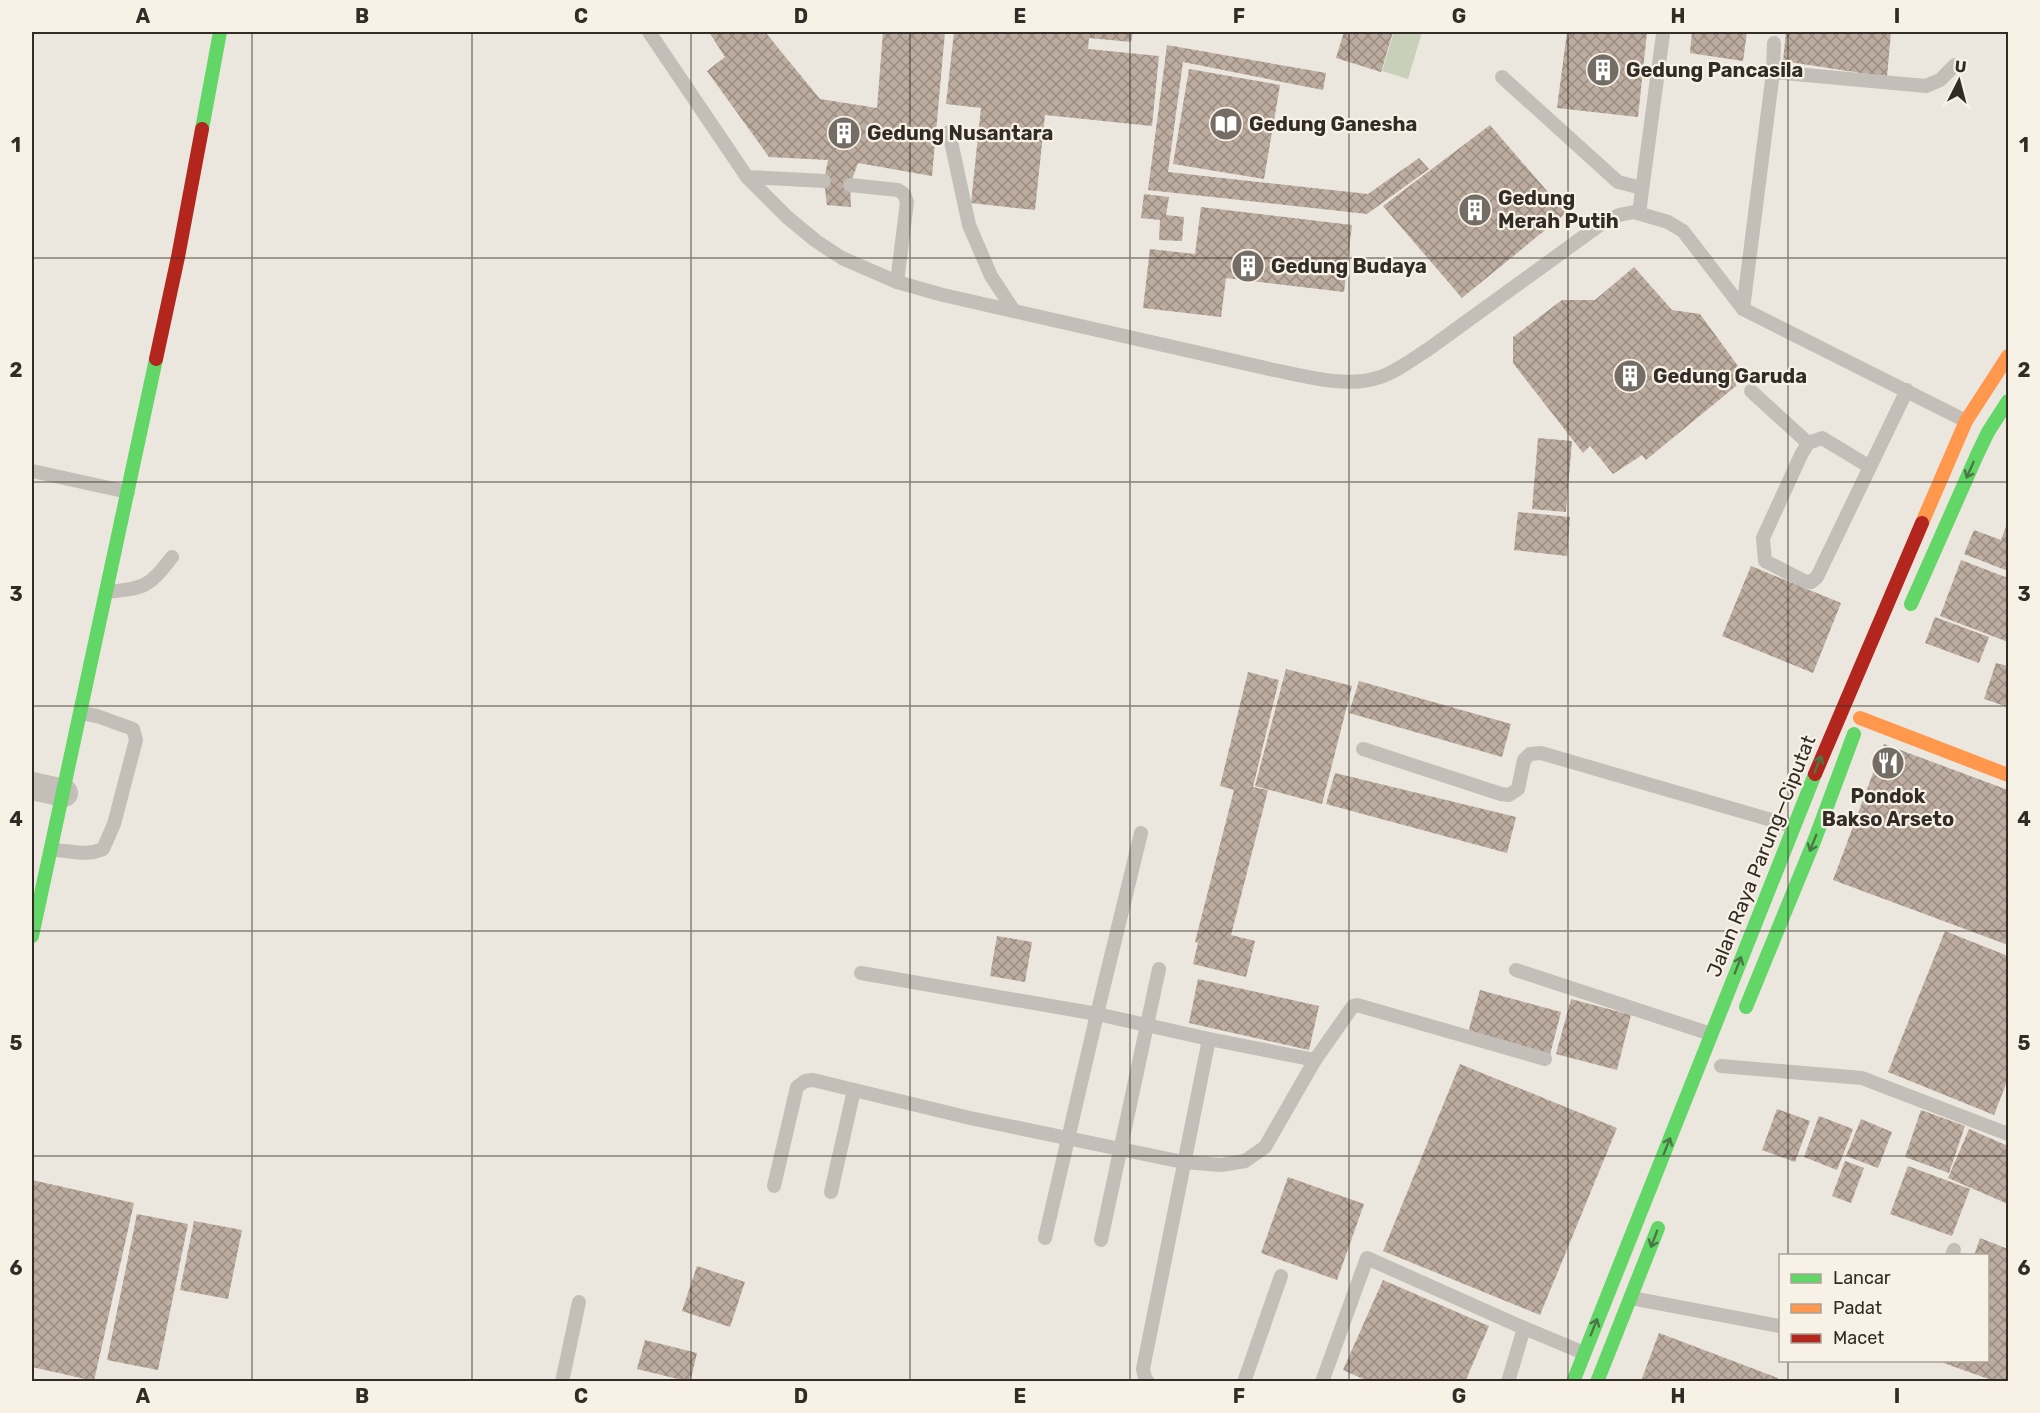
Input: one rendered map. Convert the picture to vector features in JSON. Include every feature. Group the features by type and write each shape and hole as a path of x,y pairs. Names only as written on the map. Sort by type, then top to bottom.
{"main road":[{"path":"32,936 178,257 220,32"},
{"name":"Jalan Raya Parung—Ciputat","path":"1573,1382 1792,826 1966,421 2008,356"},
{"path":"1907,613 1988,432 2008,401"},
{"name":"Jalan Raya Parung—Ciputat","path":"1739,1023 1863,713 2008,775"},
{"path":"1597,1382 1665,1210"}],"street":[{"path":"32,786 64,793"}],"lane":[{"path":"650,32 747,177 787,217 816,241 842,258 897,282 943,295 1306,376 1353,381 1377,378 1430,348 1601,224 1619,215 1634,212 1668,222 1683,231 1743,309 1988,432"},
{"path":"1639,213 1663,34"},
{"path":"1743,309 1773,72 1774,43"},
{"path":"1773,72 1926,86 1940,80 1955,65"},
{"path":"1502,77 1618,182 1642,188"},
{"path":"949,132 969,225 991,276 1014,311"},
{"path":"747,177 824,181"},
{"path":"850,185 898,190 904,194 907,202 897,282"},
{"path":"1870,467 1822,438 1808,443 1800,455 1763,538 1765,561 1804,581 1811,582 1817,576 1870,467 1907,390"},
{"path":"1751,391 1808,443"},
{"path":"32,471 128,492"},
{"path":"106,592 136,589 154,580 172,557"},
{"path":"51,850 90,854 103,849 114,824 136,740 133,729 97,716 81,713"},
{"path":"1363,749 1509,795 1518,789 1524,760 1530,754 1541,753 1792,826"},
{"path":"1045,1238 1141,834"},
{"path":"1101,1240 1158,969"},
{"path":"1516,970 1712,1034"},
{"path":"861,973 1097,1014 1315,1060"},
{"path":"774,1186 797,1087 805,1081 813,1080 970,1118 1183,1162 1221,1165 1245,1161 1265,1147 1315,1060 1353,1006 1357,1005 1545,1059"},
{"path":"1148,1382 1144,1378 1143,1369 1209,1039"},
{"path":"1721,1066 1862,1078 2008,1134"},
{"path":"831,1192 854,1090"},
{"path":"1322,1382 1367,1258 1584,1353"},
{"path":"1244,1382 1281,1276"},
{"path":"1631,1298 1779,1326"},
{"path":"562,1382 579,1302"},
{"path":"1508,1382 1524,1328"}],"green space":[{"path":"1394,32 1422,32 1408,79 1382,71"}],"building":[{"name":"Gedung Nusantara","path":"709,32 765,32 820,99 877,108 883,32 945,32 932,176 858,163 850,185 851,207 827,205 824,181 828,160 769,157 707,71 725,57"},
{"path":"954,32 1133,32 1131,42 1089,38 1088,49 1159,56 1152,126 1045,115 1035,210 971,203 981,108 946,104"},
{"path":"1344,32 1393,32 1381,72 1336,58"},
{"name":"Gedung Pancasila","path":"1567,32 1647,32 1638,117 1557,108"},
{"name":"Gedung Pancasila","path":"1692,32 1747,32 1743,61 1690,53"},
{"name":"Gedung Pancasila","path":"1786,32 1891,32 1887,77 1783,61"},
{"path":"1167,45 1326,73 1323,90 1183,62 1168,172 1368,194 1419,158 1429,169 1367,214 1148,190"},
{"name":"Gedung Ganesha","path":"1189,69 1280,85 1264,179 1173,164"},
{"name":"Gedung Merah Putih","path":"1490,125 1566,213 1462,298 1383,206"},
{"path":"1144,194 1169,197 1166,215 1184,217 1182,241 1159,240 1160,220 1141,218"},
{"name":"Gedung Budaya","path":"1201,207 1352,225 1344,292 1226,278 1221,317 1143,308 1150,249 1195,254"},
{"name":"Gedung Garuda","path":"1634,267 1672,310 1700,314 1738,366 1736,386 1646,460 1642,455 1613,474 1590,446 1583,453 1513,363 1513,337 1562,300 1595,300"},
{"path":"1538,438 1572,441 1566,512 1532,509"},
{"path":"1518,512 1570,517 1567,556 1514,550"},
{"path":"2008,521 2008,571 1964,554 1974,530 2001,540"},
{"path":"1961,560 2008,578 2008,642 1940,616"},
{"path":"1751,566 1841,603 1813,673 1722,636"},
{"path":"1935,617 1989,637 1979,663 1925,643"},
{"path":"1996,663 2008,666 2008,707 1984,699"},
{"path":"1286,669 1352,686 1322,804 1255,786"},
{"path":"1248,672 1279,680 1253,787 1268,790 1231,935 1255,941 1246,977 1193,964 1198,943 1195,942 1234,790 1220,786"},
{"path":"1359,681 1511,724 1502,757 1349,713"},
{"path":"1884,744 2008,790 2008,945 1833,880"},
{"path":"1335,773 1516,817 1507,853 1326,804"},
{"path":"1945,931 2008,956 2008,1079 1994,1115 1888,1072"},
{"path":"997,936 1032,942 1025,982 990,976"},
{"path":"1198,979 1319,1006 1309,1050 1189,1023"},
{"path":"1480,990 1561,1012 1550,1055 1468,1033"},
{"path":"1571,999 1631,1015 1617,1070 1556,1054"},
{"path":"1460,1064 1617,1128 1540,1315 1383,1251"},
{"path":"1777,1109 1810,1121 1795,1162 1762,1150"},
{"path":"1921,1110 1965,1126 1949,1173 1905,1157"},
{"path":"1819,1116 1853,1129 1837,1170 1804,1157"},
{"path":"1861,1119 1892,1132 1878,1168 1846,1156"},
{"path":"1969,1129 2008,1146 2008,1204 1948,1178"},
{"path":"1845,1161 1864,1168 1851,1203 1832,1196"},
{"path":"1908,1166 1970,1189 1952,1236 1890,1214"},
{"path":"1288,1177 1364,1204 1337,1280 1261,1253"},
{"path":"32,1180 134,1203 94,1381 32,1367"},
{"path":"137,1214 188,1224 158,1370 107,1360"},
{"path":"194,1221 242,1230 228,1299 180,1290"},
{"path":"1980,1238 2008,1249 2008,1382 1997,1382 1941,1362 1989,1362 1989,1254 1975,1254"},
{"path":"697,1266 745,1282 730,1327 682,1311"},
{"path":"1383,1280 1489,1326 1465,1382 1370,1382 1343,1370"},
{"path":"1659,1333 1778,1378 1777,1382 1641,1381"},
{"path":"645,1340 697,1353 690,1382 637,1369"}],"traffic: fast":[{"path":"202,129 220,32"},
{"path":"32,936 156,359"},
{"path":"1911,604 1977,455 1988,432 2008,401"},
{"path":"1746,1007 1815,839 1854,734"},
{"path":"1573,1382 1815,774"},
{"path":"1597,1382 1658,1228"}],"traffic: slow":[{"path":"1922,523 1966,421 2008,356"},
{"path":"1860,718 2008,775"}],"traffic: jam":[{"path":"156,359 202,129"},
{"path":"1815,774 1922,523"}],"place":[{"name":"Gedung Pancasila","path":"1603,70"},
{"name":"Gedung Ganesha","path":"1226,124"},
{"name":"Gedung Nusantara","path":"844,133"},
{"name":"Gedung Merah Putih","path":"1475,210"},
{"name":"Gedung Budaya","path":"1248,266"},
{"name":"Gedung Garuda","path":"1630,376"},
{"name":"Pondok Bakso Arseto","path":"1888,763"}]}
